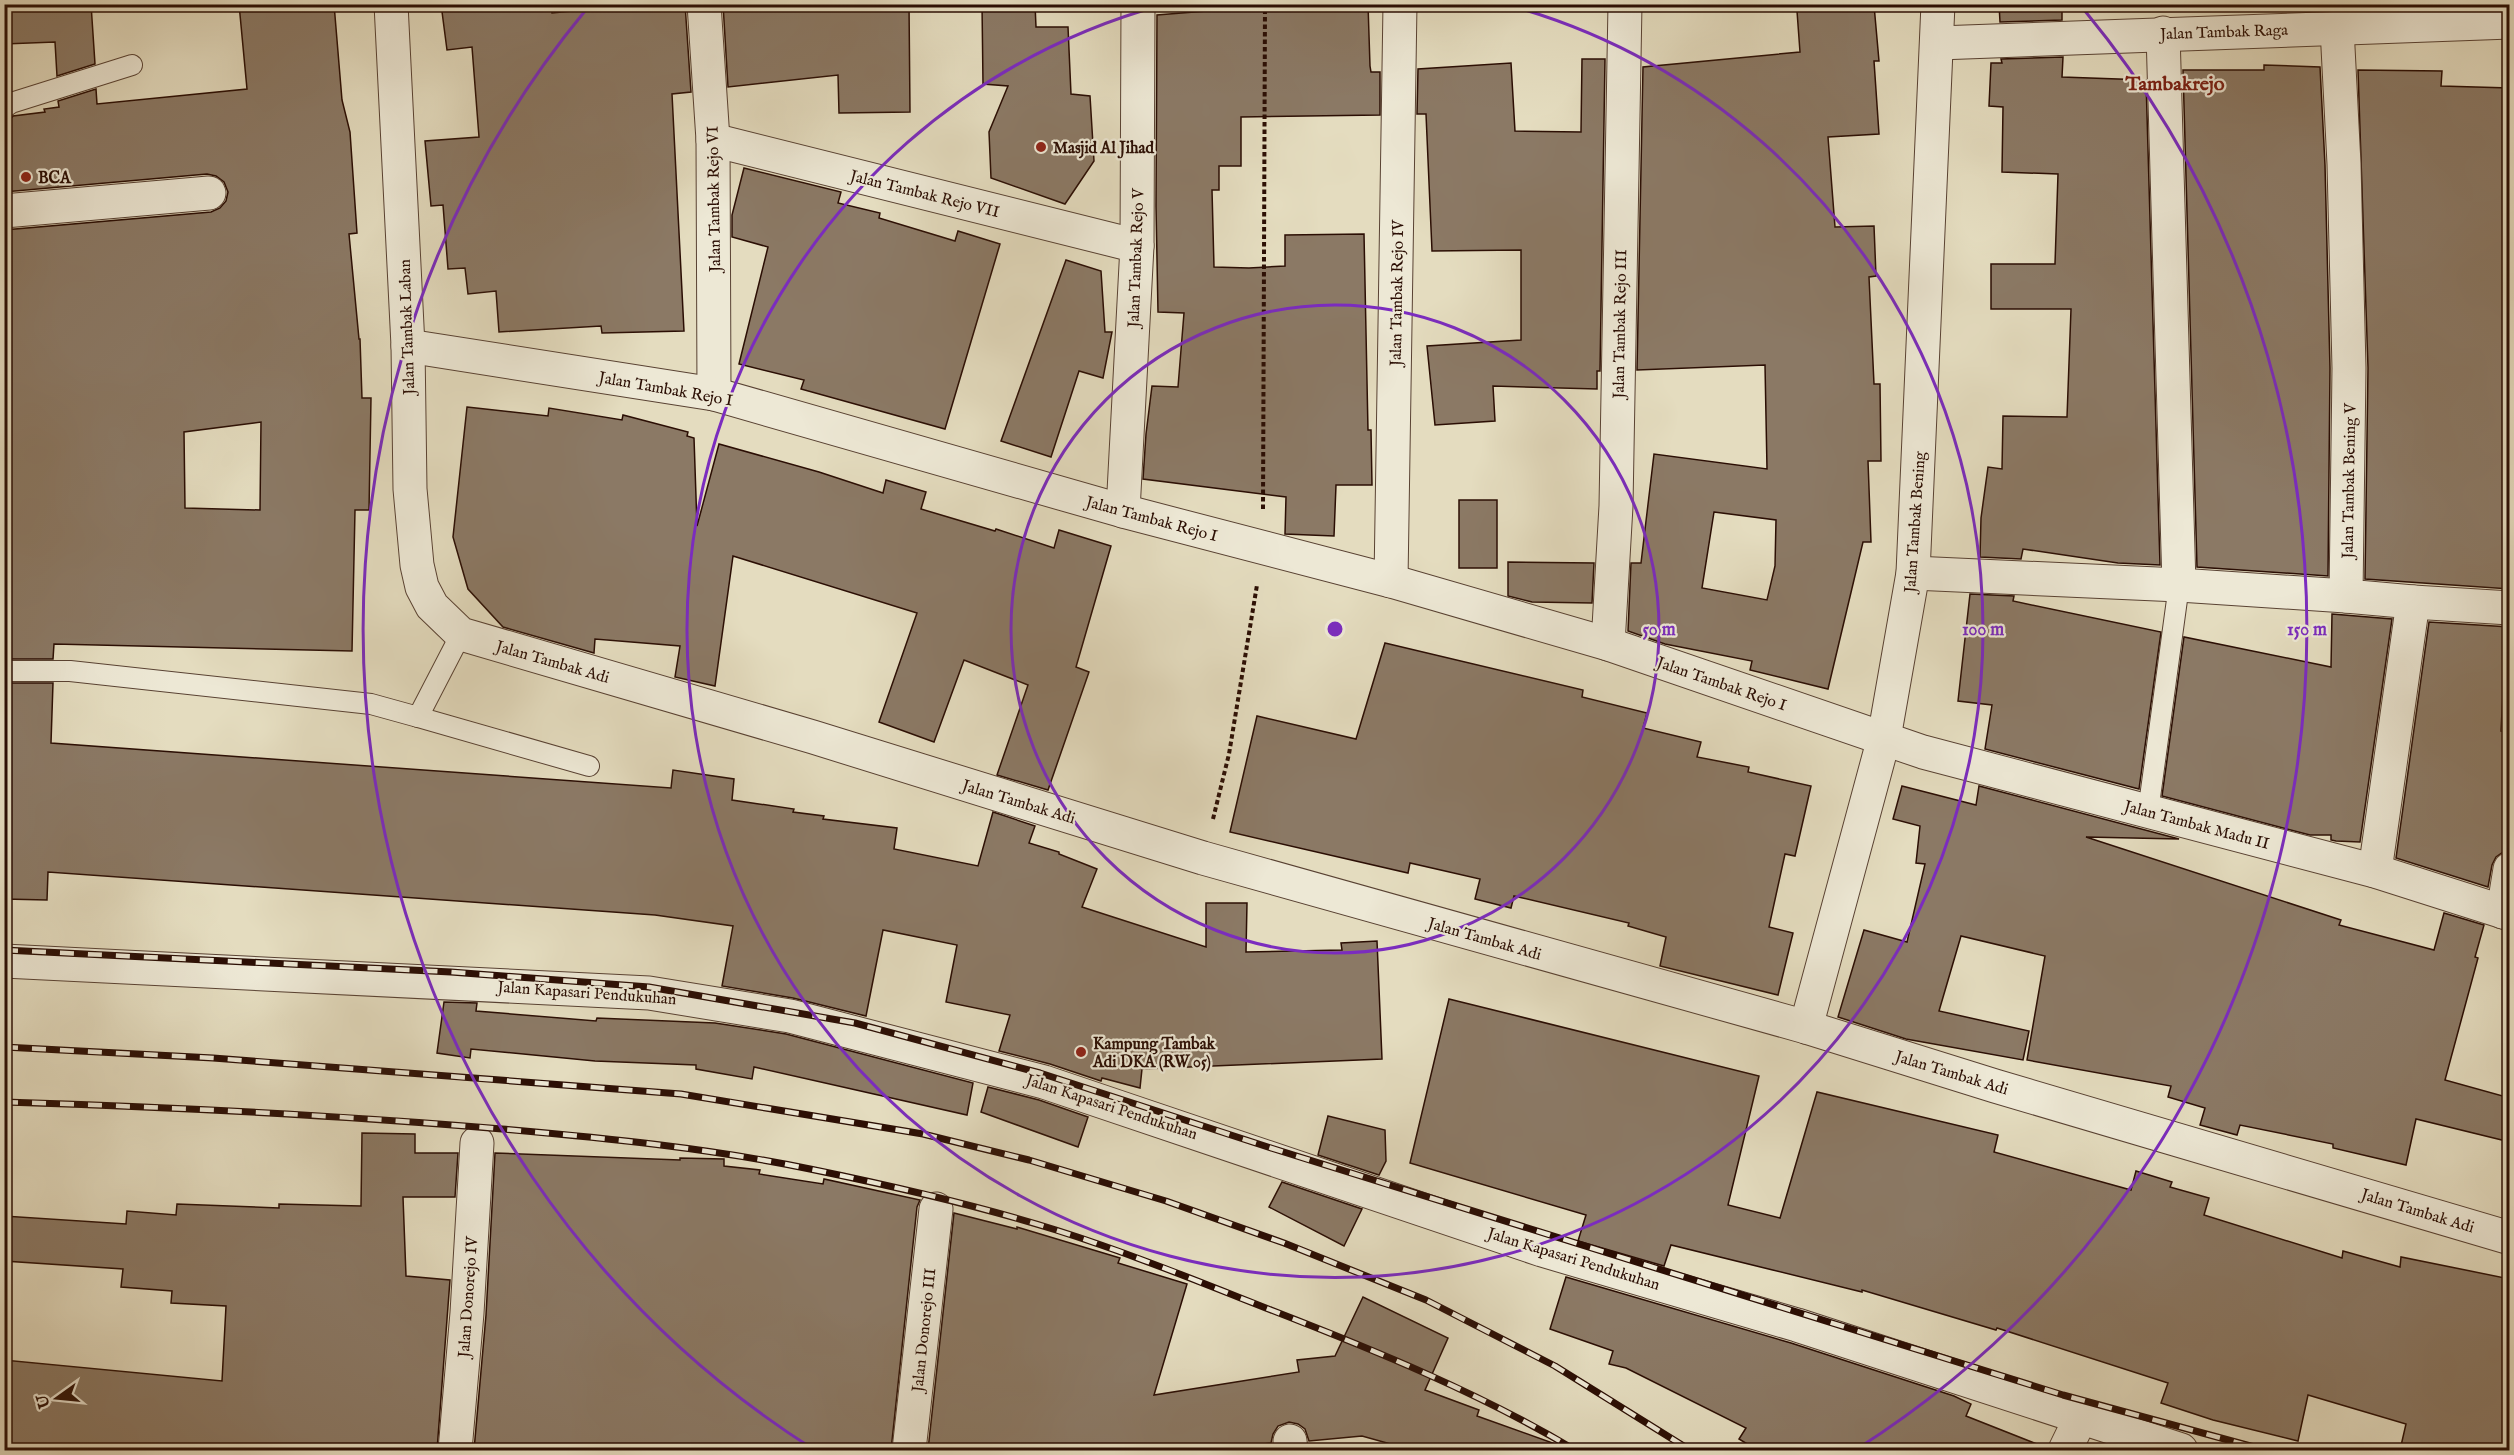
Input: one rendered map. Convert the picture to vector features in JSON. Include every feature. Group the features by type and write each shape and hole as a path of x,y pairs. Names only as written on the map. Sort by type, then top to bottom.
{"street":[{"name":"Jalan Tambak Laban","path":"391,4 408,346 410,489 417,565 422,587 432,606 461,634"},
{"name":"Jalan Tambak Rejo VI","path":"704,4 713,141 714,394"},
{"name":"Jalan Tambak Rejo V","path":"1123,511 1137,246 1137,4"},
{"name":"Jalan Tambak Rejo IV","path":"1391,581 1400,4"},
{"name":"Jalan Tambak Rejo III","path":"1608,644 1616,506 1625,4"},
{"name":"Jalan Tambak Bening","path":"1806,1027 1884,738 1913,573 1938,4"},
{"name":"Jalan Tambak Raga","path":"1938,43 2510,21"},
{"name":"Jalan Tambak Bening V","path":"2337,28 2344,164 2349,368 2346,596"},
{"path":"2163,33 2179,585"},
{"name":"Jalan Tambak Rejo VII","path":"713,141 1137,246"},
{"path":"4,211 209,193"},
{"name":"Jalan Tambak Rejo I","path":"408,346 714,394 1123,511 1391,581 1608,644 1884,738"},
{"path":"1913,573 2179,585 2510,608"},
{"path":"2375,871 2414,602"},
{"name":"Jalan Tambak Adi","path":"461,634 813,737 1203,858 1806,1027 1995,1086 2510,1238"},
{"name":"Jalan Tambak Madu II","path":"1884,738 1923,752 2375,871 2506,913"},
{"path":"2506,913 2510,869"},
{"name":"Jalan Kapasari Pendukuhan","path":"4,961 649,993 790,1016 1044,1082 1542,1250 1797,1325 2181,1450"},
{"name":"Jalan Donorejo IV","path":"455,1450 467,1313 477,1143"},
{"name":"Jalan Donorejo III","path":"909,1450 936,1209"},
{"path":"2065,1450 2080,1419"}],"lane":[{"path":"4,108 11,103 132,65"},
{"path":"2148,812 2179,585"},
{"path":"418,717 461,634"},
{"path":"4,670 70,671 372,704 589,766"}],"path":[{"path":"1203,858 1229,753 1263,547 1265,4"}],"building":[{"path":"4,4 91,4 95,64 57,76 55,42 4,44"},
{"path":"239,4 334,4 342,100 350,132 357,233 349,234 360,339 362,398 371,398 369,510 355,510 352,651 54,644 53,659 4,659 4,230 211,212 220,208 226,201 228,192 224,182 216,176 207,174 4,192 4,128 13,116 45,112 44,109 59,107 58,101 96,89 97,104 247,89","holes":["261,422 260,510 185,508 184,432"]},
{"path":"441,4 551,4 552,13 648,4 685,4 691,92 672,94 684,331 602,333 601,326 499,332 496,291 468,294 465,268 448,269 443,205 431,206 425,141 479,137 472,47 447,50"},
{"path":"723,4 909,4 910,112 839,113 838,75 728,87"},
{"path":"982,4 1035,4 1036,27 1068,27 1071,94 1090,96 1094,161 1065,204 991,178 989,132 1008,86 983,84"},
{"path":"1295,4 1368,4 1370,66 1371,72 1380,72 1380,115 1241,117 1241,166 1219,166 1219,190 1212,190 1214,267 1285,266 1285,235 1364,234 1368,430 1371,430 1372,485 1336,485 1334,536 1285,534 1286,497 1143,479 1152,386 1178,387 1184,313 1158,312 1157,15"},
{"path":"1999,4 2062,4 2062,20 2000,22"},
{"path":"1874,5 1879,61 1874,61 1879,134 1828,137 1835,227 1874,226 1876,276 1869,277 1874,384 1880,384 1881,461 1868,461 1871,542 1863,542 1828,689 1750,670 1752,661 1665,644 1628,631 1631,563 1641,563 1654,454 1767,469 1765,365 1637,370 1643,67 1800,52 1797,11","holes":["1714,512 1776,520 1775,566 1767,600 1702,588"]},
{"path":"2063,57 2062,77 2146,80 2160,565 2118,563 2023,549 2021,559 1980,557 1981,518 1988,467 2002,469 2003,416 2067,417 2071,309 1991,309 1991,264 2055,264 2058,174 2002,172 2003,107 1989,106 1991,63 2002,63 2001,59"},
{"path":"1582,59 1605,59 1600,371 1597,371 1597,389 1493,386 1495,421 1435,425 1427,346 1521,340 1521,250 1432,251 1426,114 1417,114 1418,69 1511,63 1515,131 1581,132"},
{"path":"2264,65 2320,67 2330,368 2328,576 2197,567 2183,70 2264,70"},
{"path":"2358,70 2442,71 2441,86 2510,88 2510,589 2365,579 2368,368"},
{"path":"744,168 841,192 838,203 880,213 879,218 955,241 958,231 1000,244 945,429 801,389 804,380 739,364 768,247 732,237 732,215"},
{"path":"1066,260 1101,271 1105,332 1112,332 1103,378 1079,371 1051,457 1001,441"},
{"path":"467,407 548,416 549,408 622,420 623,415 688,432 687,436 694,438 697,526 719,444 883,493 886,480 926,492 921,509 995,531 996,529 1054,548 1059,530 1111,546 1076,667 1089,672 1048,790 997,775 1028,685 964,660 934,742 879,722 917,613 733,556 715,686 675,677 680,646 595,639 594,653 503,627 468,589 453,537"},
{"path":"1459,500 1497,500 1497,568 1459,568"},
{"path":"1508,562 1594,563 1592,603 1532,602 1508,596"},
{"path":"1970,594 2014,596 2013,601 2161,632 2139,789 1985,749 1992,705 1958,701"},
{"path":"2332,614 2392,619 2360,842 2331,840 2331,835 2310,835 2162,796 2184,637 2331,667"},
{"path":"2429,622 2510,627 2510,656 2505,655 2501,731 2510,732 2510,821 2503,852 2496,857 2492,865 2488,887 2396,858"},
{"path":"1385,643 1583,690 1582,697 1647,713 1643,728 1701,742 1697,757 1749,767 1748,772 1811,786 1795,856 1785,854 1769,927 1793,933 1778,995 1660,966 1666,937 1628,926 1629,923 1514,896 1511,908 1475,899 1480,879 1410,863 1408,873 1230,832 1257,716 1356,739"},
{"path":"4,683 53,683 51,743 671,788 673,770 734,779 732,800 794,809 793,812 824,816 823,819 897,828 894,849 978,866 993,812 1035,826 1029,843 1059,852 1059,854 1097,869 1082,907 1206,947 1206,903 1247,903 1246,952 1342,950 1341,943 1377,941 1382,1059 1142,1069 1140,1088 1102,1078 1101,1081 1050,1064 999,1051 1010,1015 946,1002 957,945 883,930 866,1016 793,998 722,986 733,926 655,915 48,872 47,900 4,899"},
{"path":"1902,786 1976,805 1979,786 2179,839 2086,837 2341,920 2339,925 2434,950 2444,913 2484,925 2475,957 2478,958 2445,1080 2510,1098 2510,1142 2416,1119 2406,1165 2333,1148 2333,1144 2240,1125 2237,1135 2200,1125 2205,1108 2168,1097 2171,1086 2027,1060 2045,956 1961,936 1939,1011 2029,1031 2023,1060 1906,1039 1838,1017 1864,930 1907,942 1925,864 1916,863 1920,826 1893,819"},
{"path":"1449,999 1759,1076 1728,1205 1780,1218 1817,1092 1998,1135 1994,1152 2131,1190 2136,1171 2172,1182 2170,1187 2209,1198 2204,1215 2342,1258 2343,1251 2400,1267 2401,1257 2510,1279 2510,1435 2505,1450 2400,1450 2406,1424 2308,1395 2298,1441 2213,1420 2161,1403 2168,1383 1997,1328 1996,1330 1862,1290 1862,1292 1671,1245 1664,1266 1578,1241 1586,1215 1410,1163"},
{"path":"444,1002 477,1003 476,1011 596,1021 597,1018 715,1023 786,1034 973,1083 967,1115 754,1067 752,1079 696,1069 696,1065 595,1061 471,1049 470,1058 437,1053"},
{"path":"988,1087 1039,1100 1088,1117 1078,1147 981,1112"},
{"path":"1328,1116 1385,1130 1386,1161 1379,1175 1318,1155"},
{"path":"362,1133 415,1134 415,1153 458,1153 455,1197 403,1197 406,1276 450,1280 437,1450 4,1450 4,1360 222,1381 226,1306 171,1303 172,1291 121,1287 123,1269 4,1261 4,1216 126,1224 127,1211 176,1215 177,1204 279,1208 279,1204 361,1206"},
{"path":"495,1153 680,1160 680,1158 724,1159 724,1166 760,1170 759,1174 823,1184 824,1179 920,1200 917,1207 891,1450 474,1450 486,1315"},
{"path":"1282,1182 1362,1209 1344,1246 1269,1207"},
{"path":"954,1213 1017,1229 1017,1227 1120,1258 1118,1263 1187,1284 1154,1395 1299,1372 1297,1360 1335,1356 1363,1297 1448,1338 1425,1390 1479,1410 1477,1416 1561,1446 1561,1450 1412,1450 1362,1436 1309,1441 1305,1429 1289,1422 1278,1426 1271,1443 1217,1450 928,1450"},
{"path":"1566,1277 1791,1343 1954,1396 1971,1404 1966,1416 2047,1448 2046,1450 1757,1450 1739,1439 1746,1428 1626,1368 1609,1364 1613,1351 1550,1329"}],"railway":[{"path":"4,950 451,972 649,987 855,1023 1040,1073 1271,1148 2063,1395 2265,1450"},
{"path":"4,1047 213,1058 681,1094 923,1134 1029,1160 1166,1201 1284,1243 1426,1300 1555,1366 1690,1450"},
{"path":"4,1102 191,1109 541,1132 657,1144 734,1155 872,1182 1026,1221 1164,1268 1426,1374 1502,1410 1575,1450"}],"place":[{"name":"Masjid Al Jihad","path":"1041,147"},
{"name":"BCA","path":"26,177"},
{"name":"Kampung Tambak Adi DKA (RW 05)","path":"1081,1052"}],"district":[{"name":"Tambakrejo","path":"2175,83"}]}
